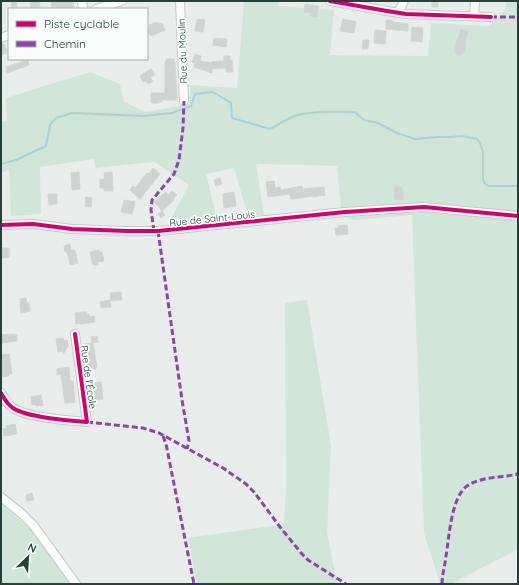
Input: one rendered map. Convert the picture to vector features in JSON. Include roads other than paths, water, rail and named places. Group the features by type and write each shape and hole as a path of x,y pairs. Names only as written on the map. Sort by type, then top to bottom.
{"street":[{"path":"99,8 122,1"},
{"name":"Rue du Moulin","path":"180,1 184,101"},
{"path":"330,1 416,15 491,17"},
{"path":"398,13 404,1"},
{"path":"474,16 475,1"},
{"name":"Rue de Saint-Louis","path":"1,225 33,224 72,229 154,231 424,206 518,216"},
{"name":"Rue de l'École","path":"1,393 9,404 16,410 65,420 87,422 75,334"},
{"path":"1,497 28,519 76,584"}],"waterway":[{"path":"1,164 16,160 46,146 50,125 56,118 72,113 144,116 172,113 191,106 195,94 213,92 231,103 232,118 270,129 292,117 306,113 355,112 364,120 378,123 397,133 415,139 462,136 477,139 483,152 483,179 485,184 489,186 518,186"}]}
